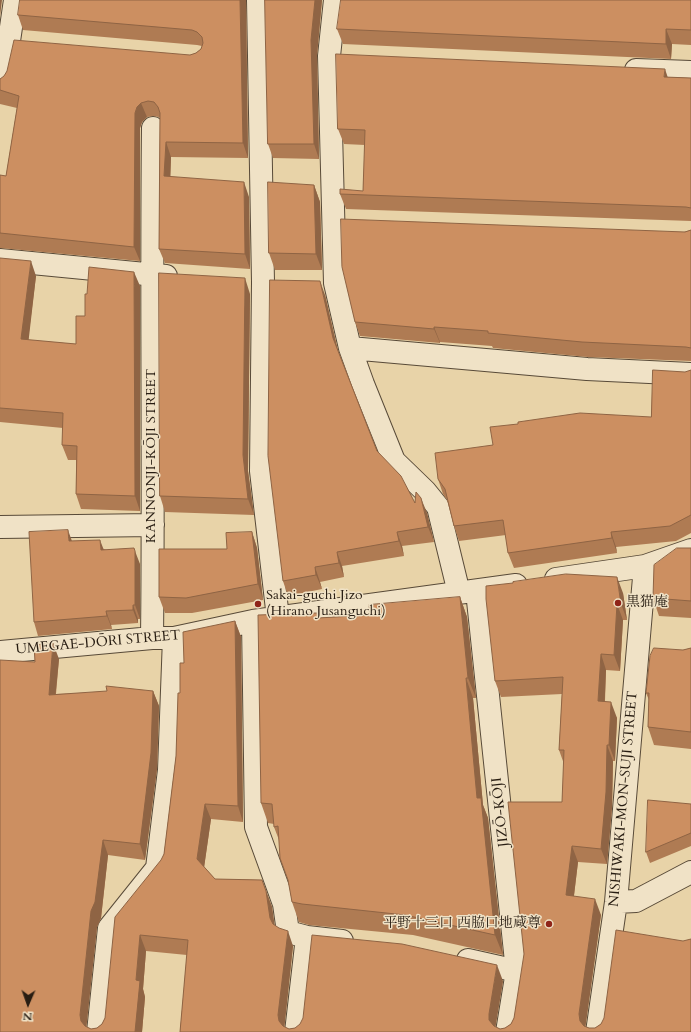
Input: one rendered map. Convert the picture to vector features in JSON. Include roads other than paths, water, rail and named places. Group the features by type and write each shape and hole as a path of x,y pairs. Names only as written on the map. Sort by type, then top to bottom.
{"street":[{"path":"0,83 17,42 15,0"},
{"path":"258,0 271,282 261,471 278,618"},
{"name":"JIZŌ-KŌJI","path":"335,0 342,222 327,283 363,384 394,461 425,491 438,507 468,592 517,971 507,1032"},
{"path":"620,69 691,72"},
{"name":"KANNONJI-KŌJI STREET","path":"152,638 153,525 151,275 153,128"},
{"path":"0,260 151,275 189,277"},
{"path":"241,280 271,282"},
{"path":"350,348 587,369 691,374"},
{"path":"0,527 153,525"},
{"name":"UMEGAE-DŌRI STREET","path":"0,652 152,638 174,638 253,621 645,566 691,550"},
{"name":"NISHIWAKI-MON-SUJI STREET","path":"597,1032 616,902 645,566"},
{"path":"253,621 256,827 284,904 288,932 307,937 362,943"},
{"path":"98,1032 109,928 157,868 169,770 174,638"},
{"path":"637,652 660,654"},
{"path":"616,902 636,901 691,872"},
{"path":"611,932 633,935"},
{"path":"296,1032 307,937"},
{"path":"448,956 517,971"}],"place":[{"name":"黒猫庵","path":"618,603"},
{"name":"Sakai-guchi Jizo (Hirano Jusanguchi)","path":"258,604"},
{"name":"平野十三口 西脇口地蔵尊","path":"549,924"}]}
